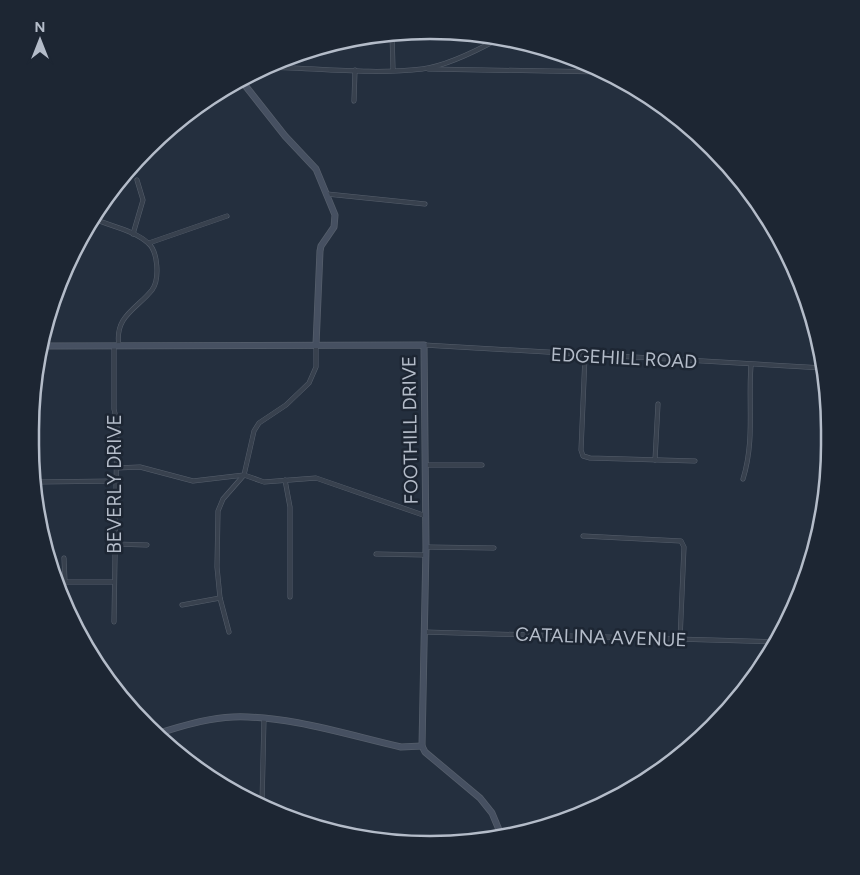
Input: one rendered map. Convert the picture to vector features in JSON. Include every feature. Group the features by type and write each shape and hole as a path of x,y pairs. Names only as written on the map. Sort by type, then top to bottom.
{"street":[{"path":"392,41 392,70"},
{"path":"424,69 457,58 489,43"},
{"path":"284,68 586,72"},
{"path":"354,100 355,70"},
{"path":"229,632 220,598 217,567 218,511 223,499 244,475 254,431 259,423 286,405 309,383 316,367 320,251 321,246 334,227 335,221 335,215 316,169 285,136 245,85"},
{"path":"133,234 144,200 137,180"},
{"path":"327,194 425,204"},
{"path":"100,221 133,234 149,243 227,216"},
{"name":"BEVERLY DRIVE","path":"114,622 117,346 123,318 152,290 156,281 156,261 149,243"},
{"name":"FOOTHILL DRIVE","path":"48,346 424,345 426,556 422,746"},
{"name":"EDGEHILL ROAD","path":"424,345 585,356 816,368"},
{"path":"585,356 581,450 583,456 590,458 695,461"},
{"path":"743,478 751,444 752,425 749,401 751,365"},
{"path":"655,460 658,404"},
{"path":"425,465 482,465"},
{"path":"116,468 140,467 193,481 244,475 264,482 298,478 325,480 426,516"},
{"path":"285,480 290,507 290,597"},
{"path":"41,482 116,481"},
{"path":"583,536 682,541 684,547 680,640"},
{"path":"115,544 147,545"},
{"path":"426,547 494,548"},
{"path":"376,554 426,556"},
{"path":"64,558 65,582 114,582"},
{"path":"182,605 220,598"},
{"name":"CATALINA AVENUE","path":"424,632 768,642"},
{"path":"164,732 201,721 233,717 264,718 401,747 422,746 424,752 480,798 492,814 499,830"},
{"path":"262,798 264,718"}]}
